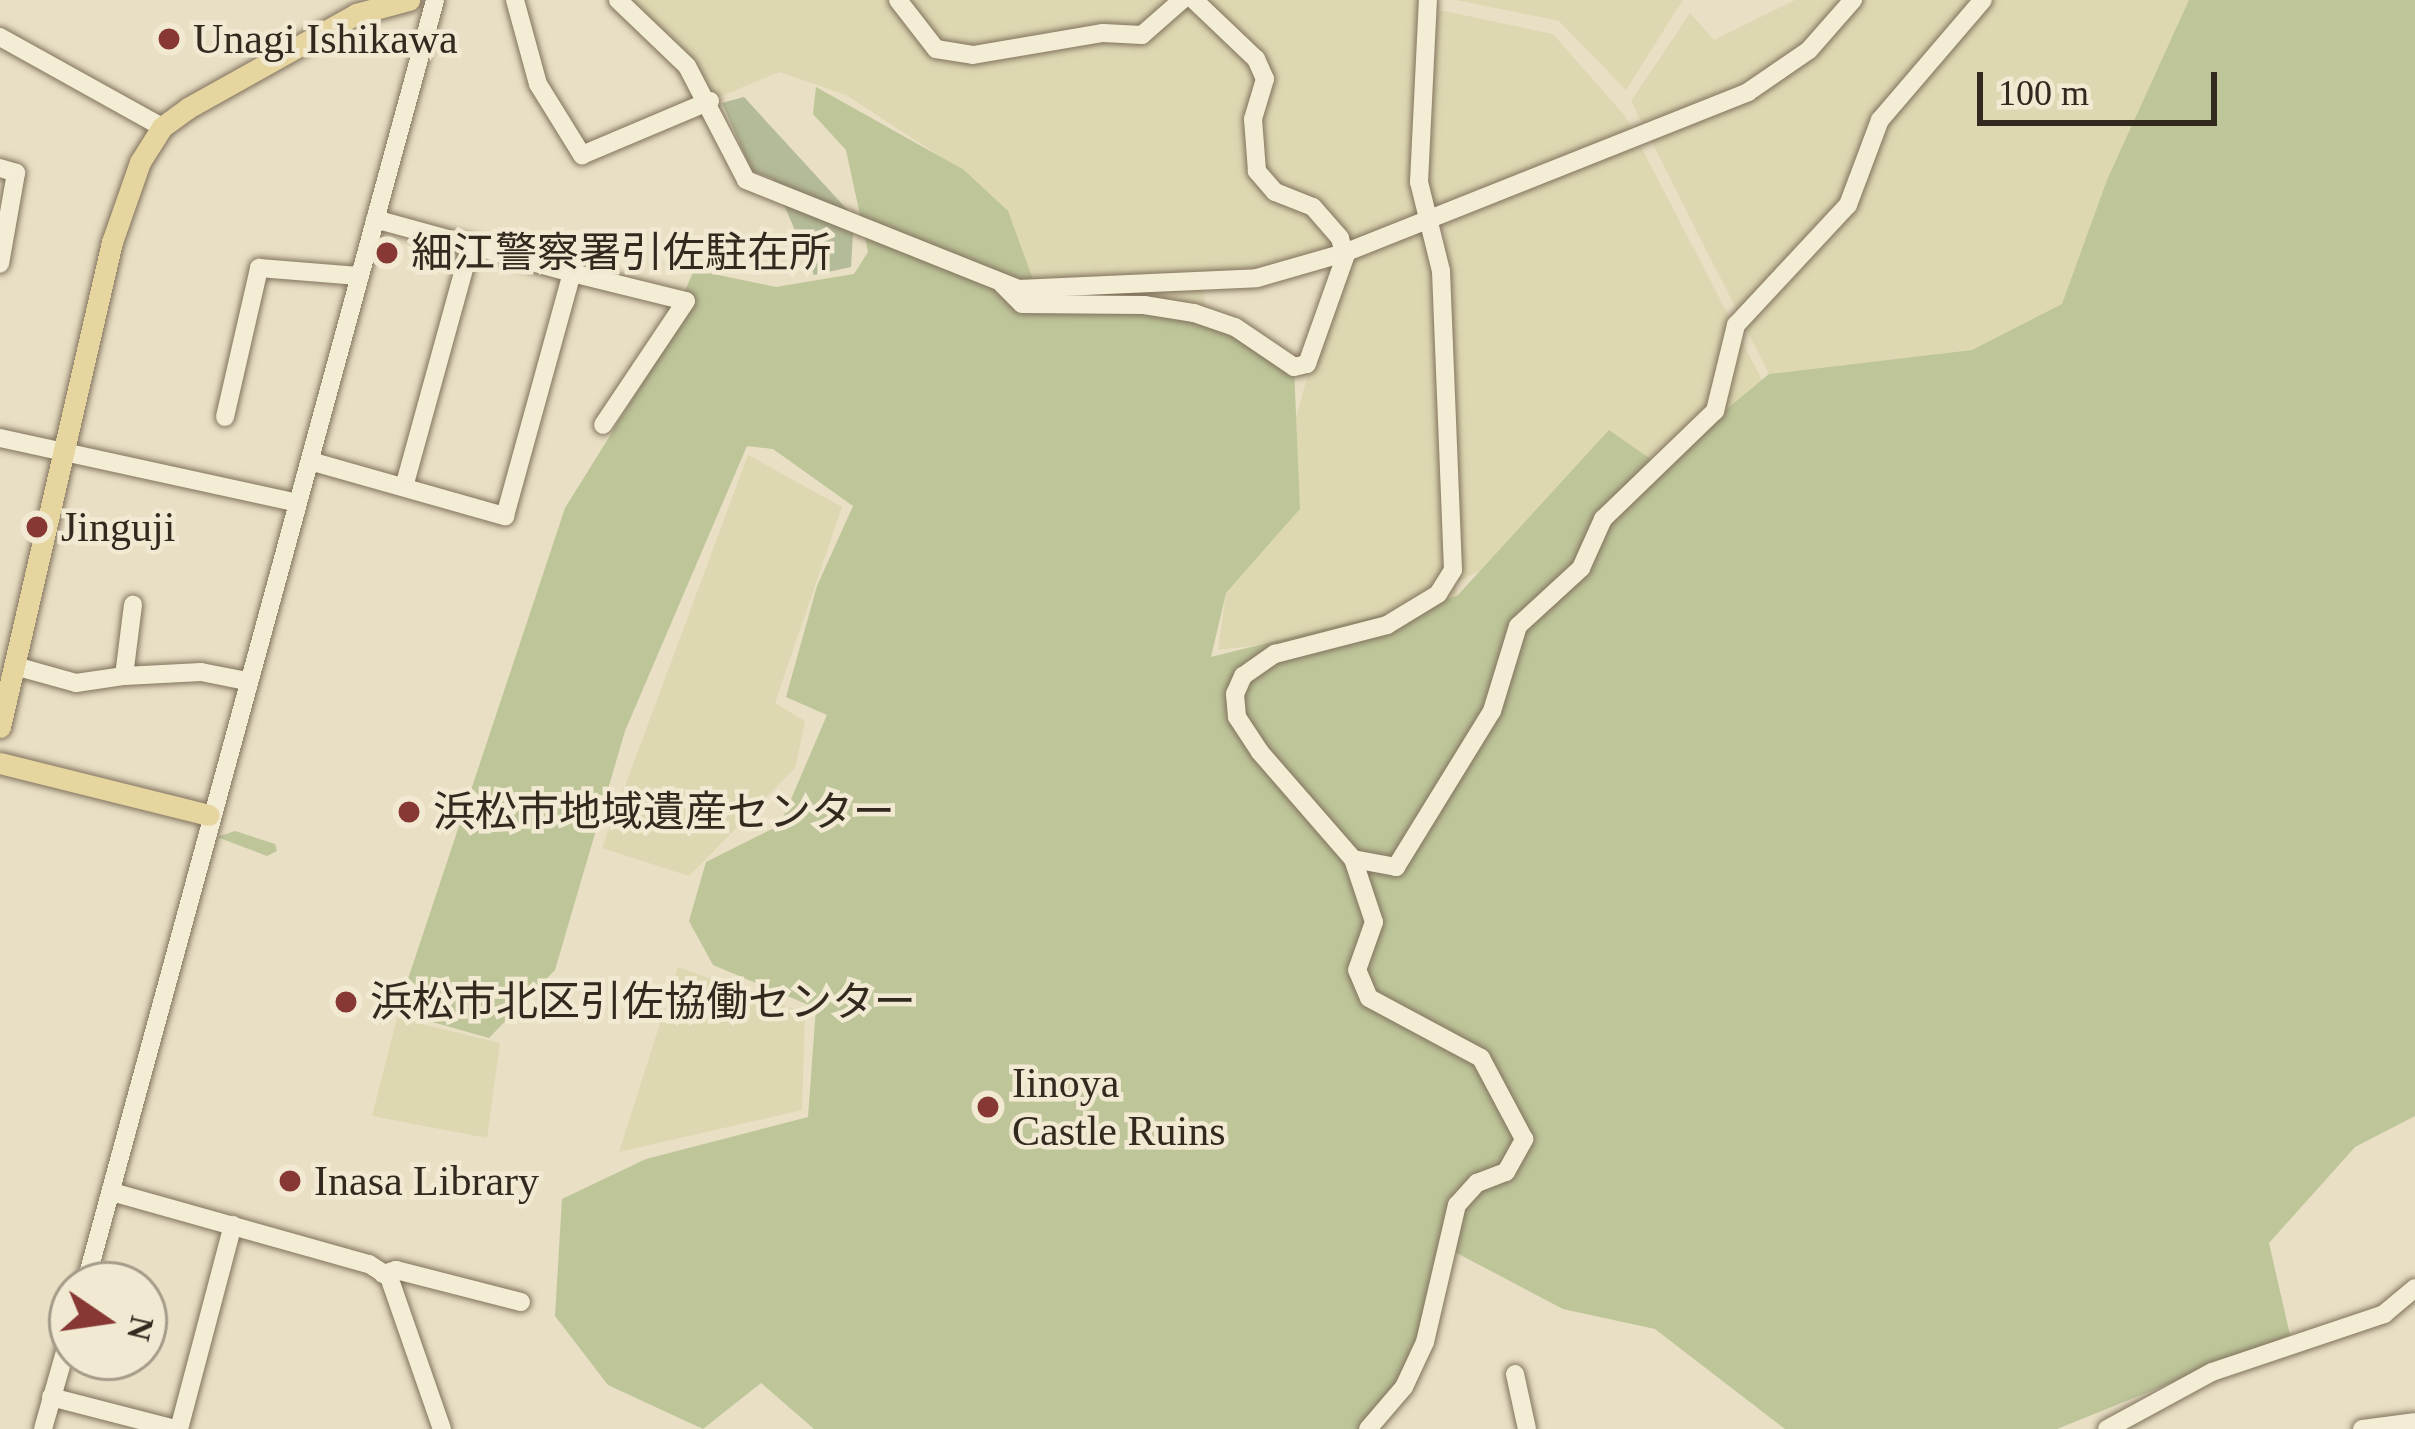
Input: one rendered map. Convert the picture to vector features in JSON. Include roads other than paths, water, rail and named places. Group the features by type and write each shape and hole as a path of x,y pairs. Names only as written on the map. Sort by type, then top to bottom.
{"main road":[{"path":"0,727 126,194 162,127 356,14 409,0"},
{"path":"0,763 209,815"}],"street":[{"path":"92,1261 209,815 435,0"},
{"path":"515,0 538,84 582,155 710,101"},
{"path":"618,0 662,35 710,101 746,180 1018,289 1256,278 1344,253 1748,92 1809,50 1852,0"},
{"path":"898,0 936,49 973,55 1103,33 1142,35 1182,0"},
{"path":"1001,284 1022,304 1144,304 1194,314 1235,327 1294,367 1307,364 1344,253 1331,222 1275,192 1257,170 1253,119 1265,79 1256,59 1194,0"},
{"path":"1368,1429 1404,1387 1425,1342 1457,1205 1477,1184 1506,1172 1524,1139 1481,1058 1369,998 1357,970 1374,922 1353,860 1260,752 1237,717 1234,694 1243,676 1276,654 1387,625 1438,594 1453,570 1447,349 1419,182 1428,0"},
{"path":"1353,860 1396,867 1492,711 1518,626 1580,568 1603,518 1714,411 1736,325 1848,205 1880,120 1983,0"},
{"path":"0,37 162,127"},
{"path":"0,168 16,173 0,264"},
{"path":"375,219 686,301 603,425"},
{"path":"404,487 471,244"},
{"path":"225,417 260,268 359,276"},
{"path":"310,460 505,516 572,273"},
{"path":"0,438 297,503"},
{"path":"124,676 133,604"},
{"path":"15,666 76,683 98,674 201,672 247,681"},
{"path":"112,1192 383,1274 403,1300 442,1429"},
{"path":"51,1397 177,1429 233,1225"},
{"path":"383,1274 396,1270 520,1302"},
{"path":"2109,1429 2212,1372 2384,1314 2415,1288"},
{"path":"1515,1374 1527,1429"},
{"path":"44,1429 56,1381"},
{"path":"2362,1429 2415,1422"}],"place":[{"name":"Unagi Ishikawa","path":"169,39"},
{"name":"細江警察署引佐駐在所","path":"387,253"},
{"name":"Jinguji","path":"37,527"},
{"name":"浜松市地域遺産センター","path":"409,812"},
{"name":"浜松市北区引佐協働センター","path":"346,1002"},
{"name":"Iinoya Castle Ruins","path":"988,1107"},
{"name":"Inasa Library","path":"290,1181"}]}
